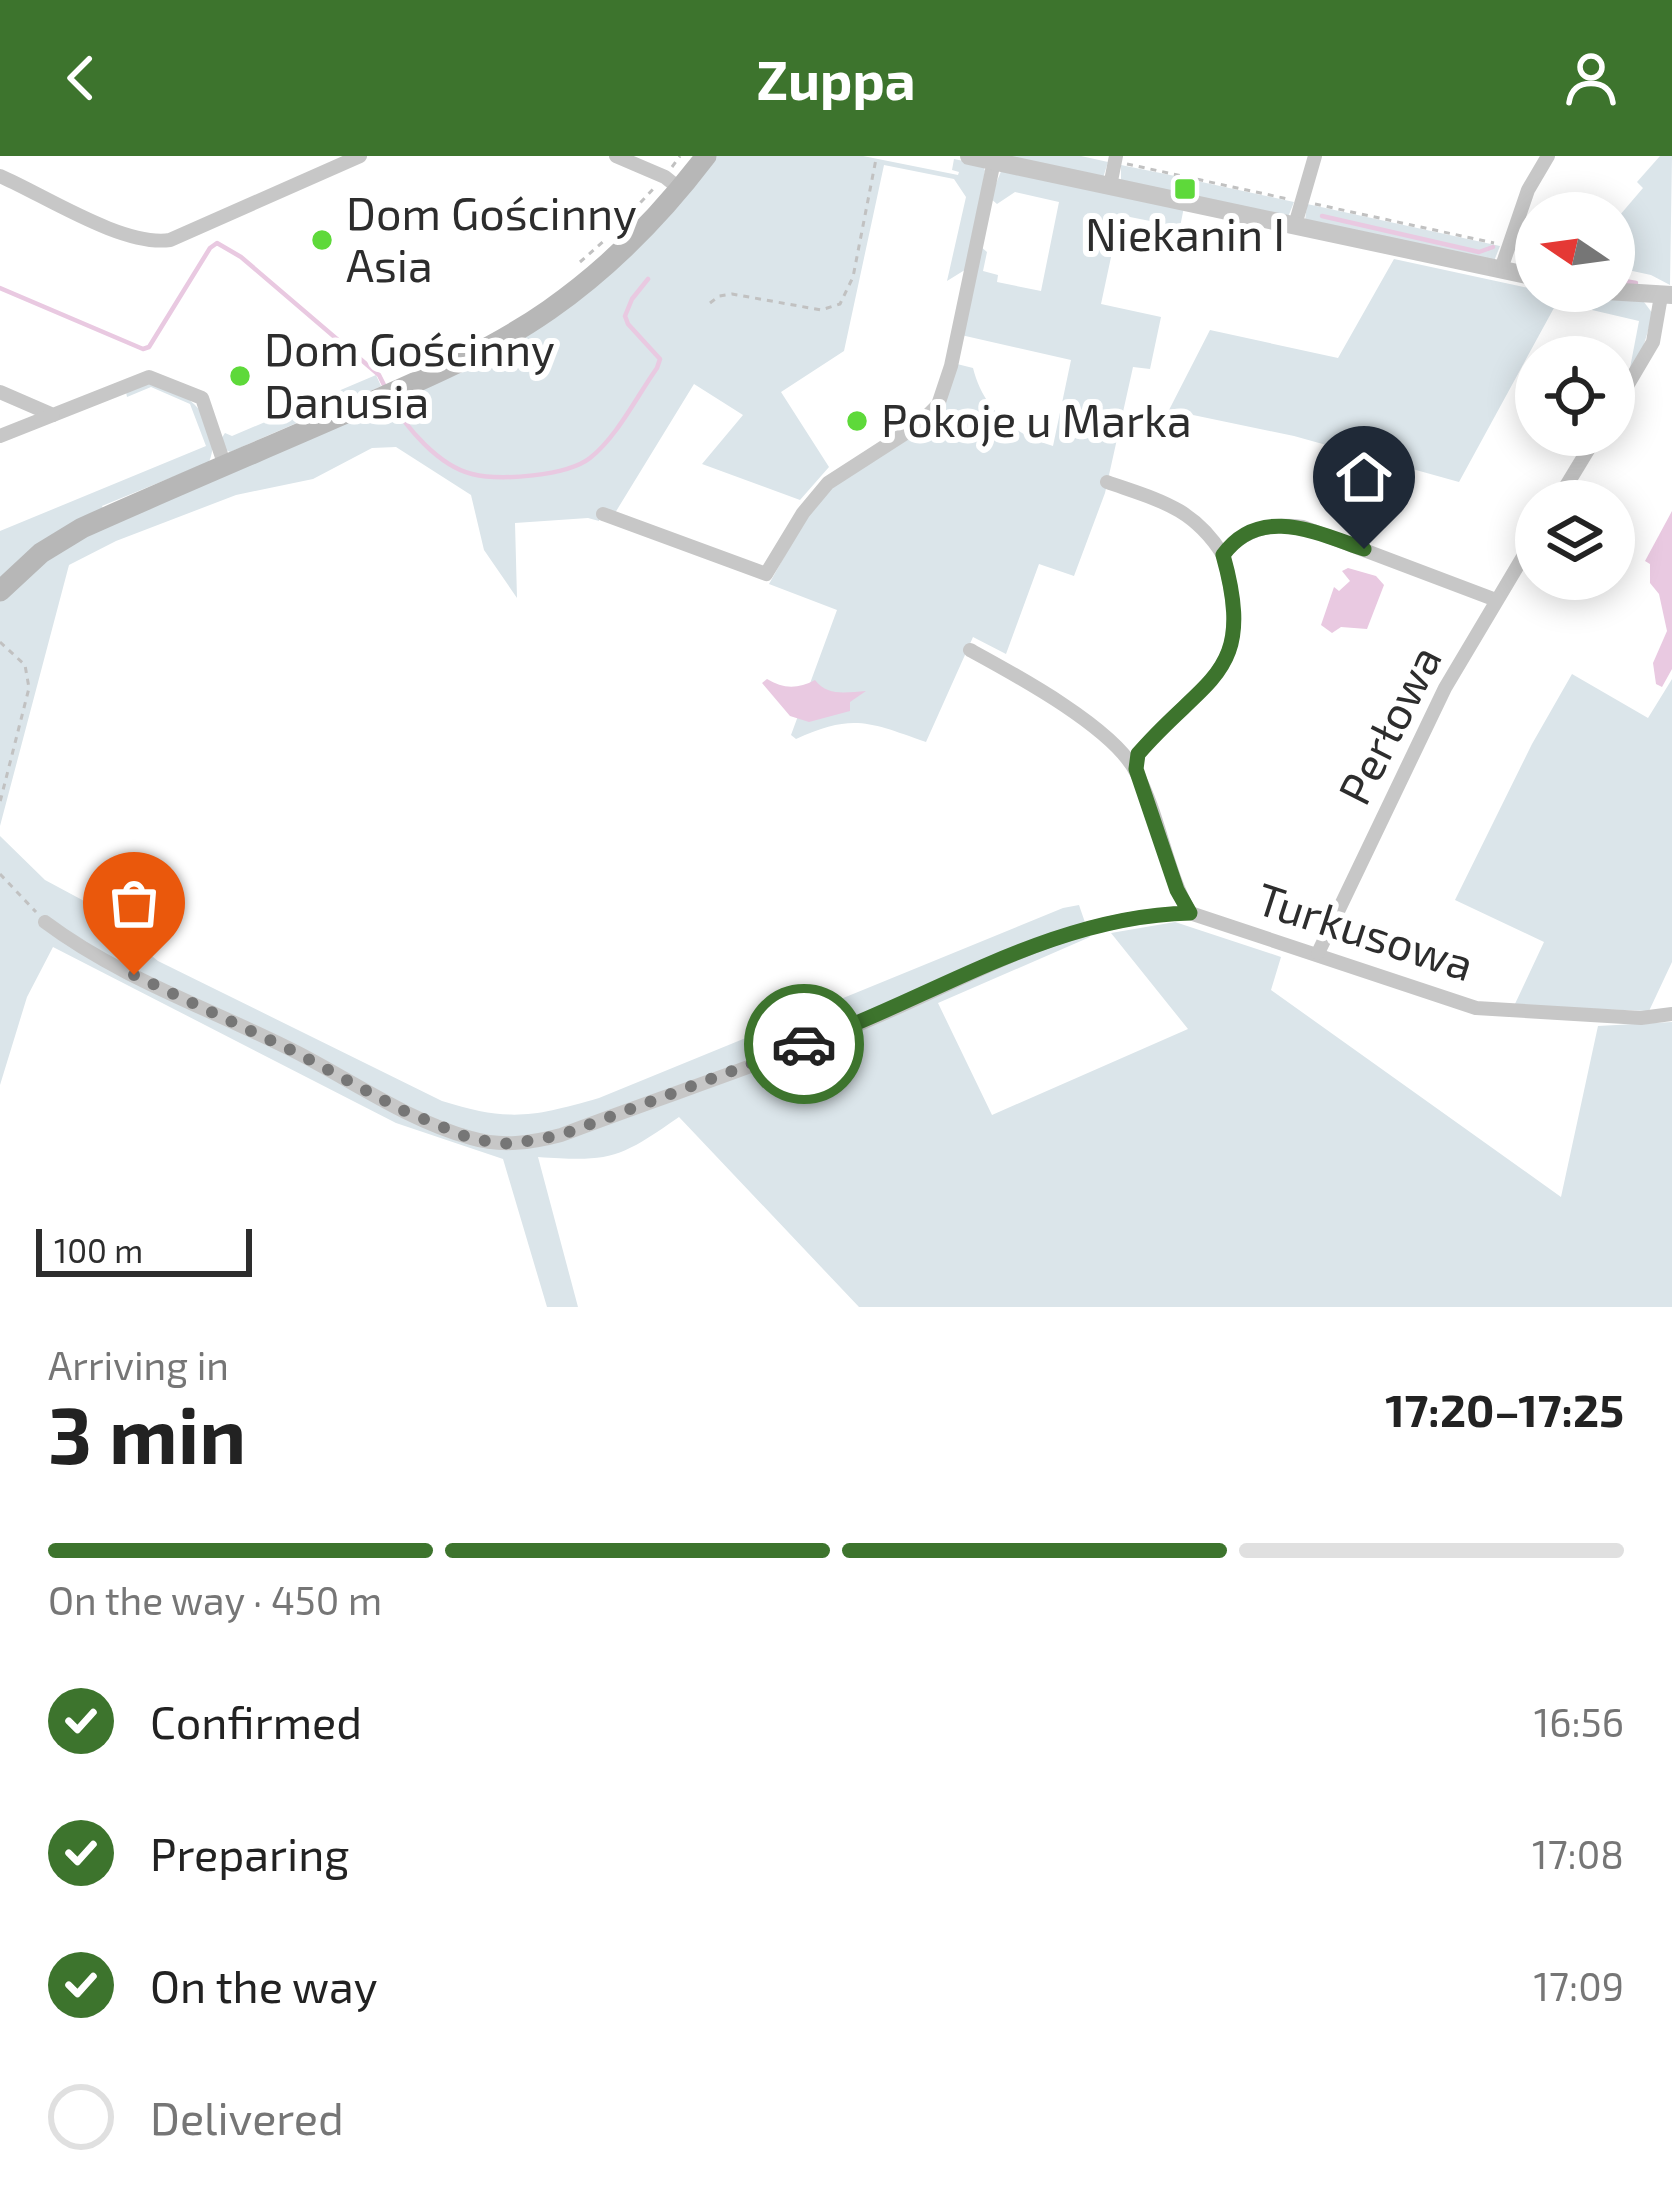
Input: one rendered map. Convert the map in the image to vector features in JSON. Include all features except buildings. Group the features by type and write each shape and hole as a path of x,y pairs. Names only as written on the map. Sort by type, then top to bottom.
{"main road":[{"path":"2,590 46,549 82,528 386,396 488,347 550,309 609,262 672,183 706,156"}],"street":[{"path":"0,176 155,242 170,240 360,156"},
{"path":"616,156 672,183"},
{"path":"969,156 1515,272"},
{"path":"1295,225 1316,156"},
{"path":"1501,269 1528,190 1547,156"},
{"path":"1110,186 1118,159"},
{"path":"602,514 766,574 803,513 828,483 932,413 943,396 994,161"},
{"path":"1635,293 1666,296 1653,342 1635,372"},
{"path":"0,436 148,377 159,378 202,398 225,466"},
{"path":"0,392 53,415"},
{"path":"1108,482 1172,506 1207,528 1223,555 1234,604 1229,656 1218,676 1138,754 1136,769 1177,890 1190,913"},
{"path":"1223,555 1250,532 1279,525 1303,527 1496,600"},
{"name":"Perłowa","path":"1318,952 1445,688 1515,569"},
{"path":"970,650 1066,707 1136,769"},
{"name":"Turkusowa","path":"46,922 99,958 297,1053 402,1110 472,1139 510,1144 561,1135 858,1024 1074,929 1143,914 1190,913 1488,1010 1641,1018 1672,1015"}],"path":[{"path":"577,264 672,183 680,156"},
{"path":"710,303 731,294 821,310 840,304 854,277 876,159"},
{"path":"1118,159 1182,178 1294,200"},
{"path":"1307,203 1501,244"},
{"path":"0,642 25,665 29,688 0,802"},
{"path":"0,874 46,922"}],"shaded area":[{"path":"715,156 863,156 958,175 952,170 954,159 983,165 985,171 968,268 947,281 966,197 954,179 884,165 844,351 781,392 829,467 800,500 702,464 743,415 694,384 615,513 603,510 599,521 515,523 517,598 484,550 471,495 396,447 372,448 313,479 236,495 116,541 69,565 0,826 0,531 206,446 190,404 151,387 127,397 126,392 154,384 180,393 208,423 212,449 209,462 102,506 109,524 389,404 394,407 393,402 525,334"},
{"path":"997,156 1081,156 1108,162 1103,178"},
{"path":"1660,156 1672,156 1670,285 1635,272 1635,197 1643,188 1637,182"},
{"path":"1121,165 1180,177 1175,193 1121,182"},
{"path":"1002,169 1184,207 1180,227 1120,215 1101,304 1161,317 1150,369 1133,367 1105,493 1074,576 1039,564 1006,654 973,637 926,742 861,723 832,726 796,739 791,735 837,610 769,584 812,507 826,492 919,429 957,364 973,368 984,396 1002,418 1025,435 1053,446 1071,360 961,335 980,246 987,252 983,271 998,275 997,282 1041,291 1059,202 1015,192 997,204 990,198"},
{"path":"1183,178 1294,202 1288,217 1190,196 1191,190 1182,187"},
{"path":"1307,204 1500,246 1494,261 1305,221"},
{"path":"1394,259 1515,285 1515,312 1552,312 1539,336 1515,336 1515,379 1459,482 1294,436 1169,410 1210,330 1338,358"},
{"path":"1635,301 1644,302 1653,314 1635,362 1635,342 1639,321 1601,312 1635,312"},
{"path":"376,375 381,386 375,389 226,450 221,439 225,433 232,436"},
{"path":"1672,511 1672,669 1662,687 1656,684 1653,663 1667,631 1659,594 1650,583 1650,564 1645,561"},
{"path":"1348,568 1376,576 1384,585 1367,629 1341,627 1332,633 1321,625 1334,587 1339,591 1350,581 1342,571"},
{"path":"1572,674 1648,718 1672,679 1672,962 1649,1011 1514,1006 1544,942 1455,900"},
{"path":"767,679 785,686 815,680 832,691 866,691 850,702 850,711 809,722 790,716 762,683"},
{"path":"0,836 45,880 86,902 158,961 442,1101 486,1112 538,1113 599,1098 1079,905 1090,937 938,1003 992,1115 1188,1029 1111,933 1175,922 1281,957 1271,990 1561,1197 1598,1026 1672,1022 1672,1307 859,1307 679,1117 613,1155 538,1157 578,1307 547,1307 503,1159 396,1123 53,947 27,997 0,1085"}],"waterway":[{"path":"1322,216 1479,252 1493,247"},
{"path":"0,288 143,349 149,347 217,243 241,257 379,375 386,389"},
{"path":"390,399 425,444 460,470 499,477 579,464 609,439 657,368 660,359 625,316 648,279"}],"way so far":[{"path":"134,975 297,1053 402,1110 472,1139 510,1144 561,1135 804,1044"}],"place":[{"name":"Niekanin I","path":"1185,189"},
{"name":"Dom Gościnny Asia","path":"322,240"},
{"name":"Dom Gościnny Danusia","path":"240,376"},
{"name":"Pokoje u Marka","path":"857,421"}],"route":[{"path":"804,1044 1074,929 1143,914 1190,913 1177,890 1136,769 1138,754 1218,676 1229,656 1234,604 1223,555 1250,532 1279,525 1303,527 1364,549"}]}
